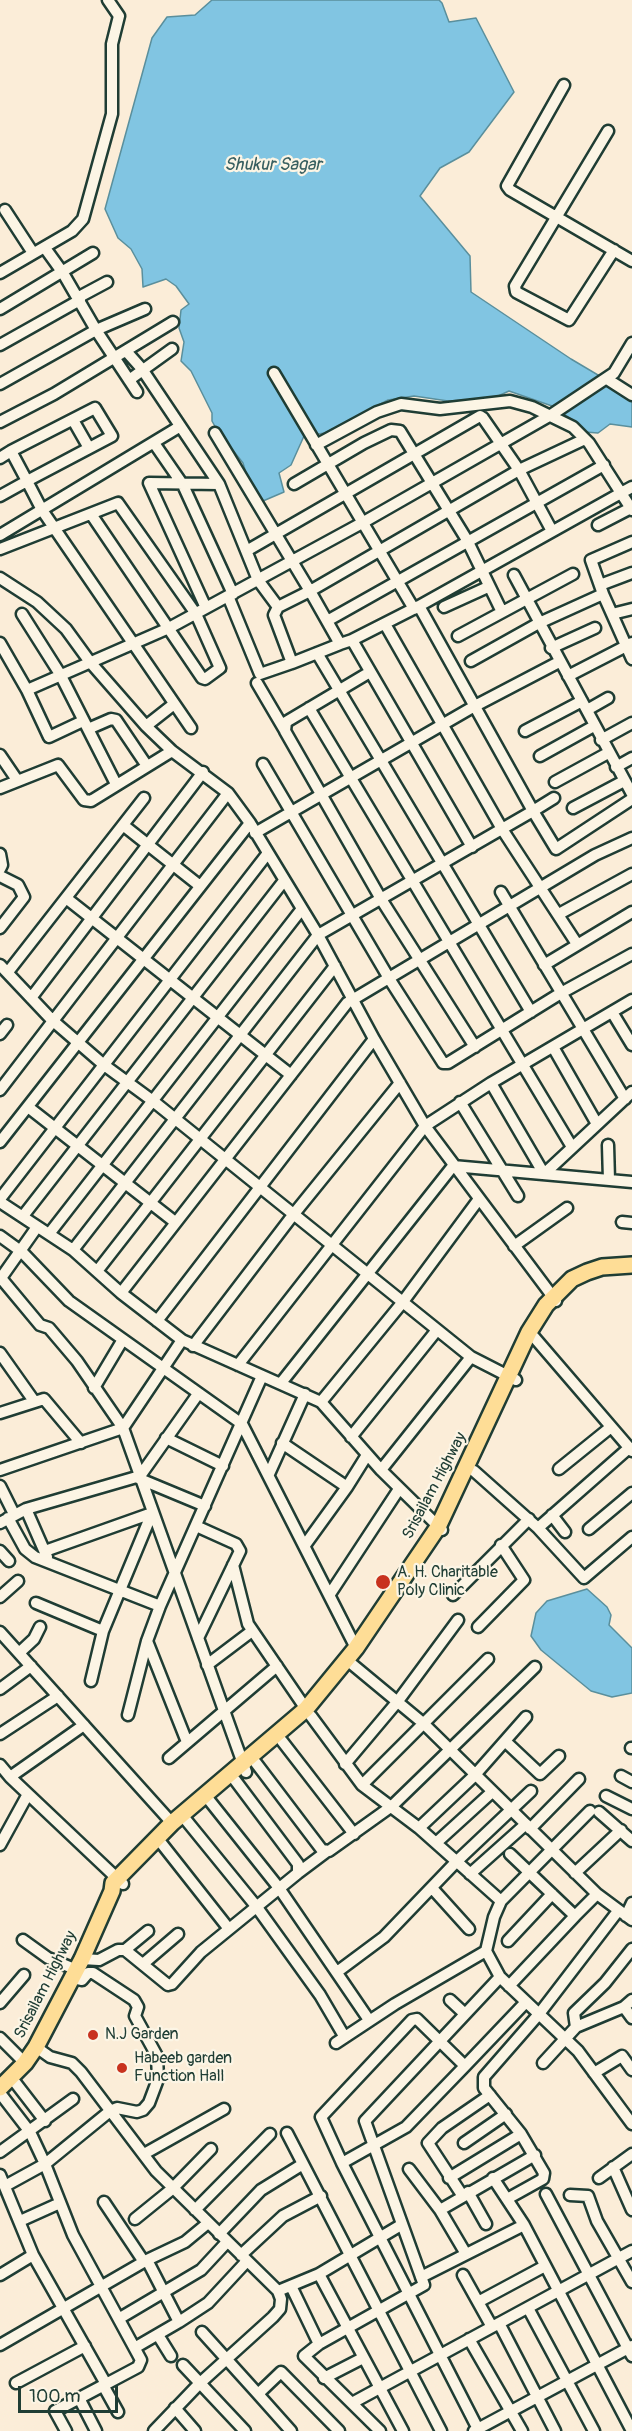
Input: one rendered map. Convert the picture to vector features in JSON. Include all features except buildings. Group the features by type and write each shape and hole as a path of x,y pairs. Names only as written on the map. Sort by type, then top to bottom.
{"highway":[{"name":"Srisailam Highway","path":"6,2083 36,2047 118,1885 179,1821 282,1741 308,1713 352,1658 440,1529 474,1471 530,1332 554,1299 572,1280 587,1272 602,1267 632,1265"},
{"name":"Srisailam Highway","path":"440,1529 512,1378 554,1299 595,1274 615,1270 632,1271"},
{"name":"Srisailam Highway","path":"118,1885 162,1844 179,1821 245,1770 308,1713"}],"street":[{"path":"0,273 72,231 83,219 112,114 112,44 119,16 108,0"},
{"path":"564,85 507,186 510,190 632,261"},
{"path":"608,131 515,285 518,296 570,320 614,250"},
{"path":"5,210 33,253"},
{"path":"45,248 137,392"},
{"path":"0,309 93,253"},
{"path":"0,345 107,282"},
{"path":"0,384 96,330 145,309"},
{"path":"0,423 173,322"},
{"path":"27,690 60,674 132,646 196,614 501,444 607,379 614,373 632,343"},
{"path":"129,380 172,349"},
{"path":"126,351 142,369 219,484 248,550 258,580 278,607"},
{"path":"274,373 297,407 304,424 362,523 416,607 556,849 632,799"},
{"path":"607,379 632,395"},
{"path":"314,441 377,412 401,404 440,409 510,401 551,415 573,427 604,465 631,509 598,525"},
{"path":"0,458 96,408 112,436 0,496"},
{"path":"248,550 480,416 483,417 519,470 552,531"},
{"path":"73,420 89,448"},
{"path":"0,535 180,427"},
{"path":"294,484 395,429 400,431 467,540 502,612"},
{"path":"215,433 294,561 340,644"},
{"path":"292,663 274,615 278,607 380,552 519,470 585,439"},
{"path":"154,443 183,485 230,595 260,674 352,640 385,624 632,487"},
{"path":"11,451 42,510 132,646 190,728"},
{"path":"327,621 467,540 604,465"},
{"path":"207,608 149,483 219,484"},
{"path":"0,549 91,514 120,504 196,614 221,666 205,679 201,678 91,514"},
{"path":"632,542 591,560 601,590 629,644 632,658"},
{"path":"471,661 632,573"},
{"path":"458,636 573,574"},
{"path":"1,576 37,602 66,629 90,662 146,726 172,751 203,772 228,793 318,935 374,1039 425,1126 554,1299"},
{"path":"514,576 632,794"},
{"path":"444,607 488,587"},
{"path":"612,614 632,609"},
{"path":"22,614 60,674 116,784"},
{"path":"385,624 502,829 577,944"},
{"path":"551,648 595,628"},
{"path":"352,640 471,847"},
{"path":"0,643 27,690 49,737 85,725 116,720 147,766"},
{"path":"568,676 629,644"},
{"path":"317,653 531,1012"},
{"path":"0,1142 200,886 252,828 290,813 473,707 559,662"},
{"path":"284,729 286,722 370,672"},
{"path":"257,683 381,900 475,1047"},
{"path":"525,731 584,705 608,698"},
{"path":"146,726 174,704"},
{"path":"309,708 572,1147"},
{"path":"601,740 632,723"},
{"path":"540,756 594,726"},
{"path":"0,788 58,765 87,801 172,751"},
{"path":"555,782 608,753"},
{"path":"0,755 17,780"},
{"path":"616,767 632,758"},
{"path":"263,764 290,813 354,915 390,980 439,1060 448,1063 561,993 632,954"},
{"path":"31,998 203,772"},
{"path":"573,808 624,781"},
{"path":"0,1090 228,793"},
{"path":"144,798 66,898 3,968 52,1020 104,1065 177,1120 471,1357 512,1378"},
{"path":"73,1250 177,1120 318,935 554,798"},
{"path":"123,825 200,886"},
{"path":"121,1293 335,1018 353,1000 390,980 595,855 632,838"},
{"path":"268,853 54,1128 1,1204 73,1250 121,1293 182,1340 321,1402 381,1470 440,1529"},
{"path":"0,854 2,865 0,869"},
{"path":"559,914 632,874"},
{"path":"0,876 18,885 24,897 0,928"},
{"path":"23,1216 283,882"},
{"path":"501,892 561,993 629,1096 544,1174"},
{"path":"66,898 291,1075"},
{"path":"49,1234 301,910"},
{"path":"544,965 632,912"},
{"path":"98,1270 335,966"},
{"path":"238,1365 425,1126 491,1083 632,1000"},
{"path":"612,1012 632,1045"},
{"path":"157,1321 374,1039"},
{"path":"553,1047 597,1124"},
{"path":"193,1346 293,1215 400,1083"},
{"path":"491,1083 544,1174"},
{"path":"460,1102 518,1196"},
{"path":"28,1107 149,1204 175,1222"},
{"path":"608,1145 609,1180"},
{"path":"453,1166 632,1182"},
{"path":"282,1383 453,1166"},
{"path":"321,1402 402,1303 479,1199"},
{"path":"514,1246 567,1208"},
{"path":"37,1227 22,1252 1,1278 34,1318 49,1328 77,1361 123,1428 245,1770 298,1864 298,1873"},
{"path":"0,1236 22,1252 69,1301 122,1341 242,1424 330,1594 352,1658 423,1723 474,1776 597,1894 625,1916"},
{"path":"351,1437 437,1330"},
{"path":"534,1337 630,1450 538,1528"},
{"path":"1,1466 81,1443 123,1428 182,1340"},
{"path":"94,1388 122,1341"},
{"path":"0,1353 34,1401"},
{"path":"381,1470 471,1357"},
{"path":"128,1715 147,1641 160,1606 262,1376"},
{"path":"140,1477 198,1394"},
{"path":"269,1474 304,1394"},
{"path":"0,1413 44,1399 81,1443"},
{"path":"559,1469 611,1426"},
{"path":"166,1438 223,1466"},
{"path":"282,1443 347,1487"},
{"path":"306,1545 367,1455"},
{"path":"474,1471 538,1528 584,1578 632,1537"},
{"path":"8,1518 26,1509 140,1477 205,1506"},
{"path":"0,1486 8,1518 25,1549 35,1557 160,1606"},
{"path":"330,1594 399,1489"},
{"path":"589,1529 632,1493"},
{"path":"26,1509 50,1563"},
{"path":"45,1551 152,1513"},
{"path":"91,1681 103,1631 152,1513"},
{"path":"552,1515 565,1532"},
{"path":"453,1595 501,1545 529,1520"},
{"path":"196,1526 236,1544 240,1551 198,1638"},
{"path":"478,1627 524,1580 501,1545"},
{"path":"0,1551 9,1561"},
{"path":"233,1565 244,1616 252,1631 345,1764 362,1785 419,1828 501,1901"},
{"path":"0,1597 18,1581"},
{"path":"36,1603 103,1631"},
{"path":"345,1764 398,1701 458,1620"},
{"path":"19,1653 34,1639 39,1627"},
{"path":"207,1665 252,1631"},
{"path":"2,1639 19,1653 84,1725 179,1821 256,1905 320,1995 340,2040 369,2020 486,1951"},
{"path":"147,1641 187,1742"},
{"path":"362,1785 488,1659"},
{"path":"0,1689 31,1666"},
{"path":"169,1758 277,1666"},
{"path":"23,1940 48,1958 77,1969 118,1950 124,1950 168,1984 172,1984 201,1952 256,1905 392,1806 448,1749 535,1667"},
{"path":"0,1734 58,1696"},
{"path":"526,1717 505,1737 506,1742 540,1774 559,1756"},
{"path":"84,1725 4,1772 118,1885"},
{"path":"282,1741 354,1834"},
{"path":"419,1828 506,1742"},
{"path":"245,1770 326,1852"},
{"path":"621,1776 632,1782"},
{"path":"470,1874 528,1826 579,1779"},
{"path":"337,1972 384,1937 456,1862 531,1791"},
{"path":"436,1843 492,1792"},
{"path":"0,1845 28,1794"},
{"path":"606,1796 629,1807"},
{"path":"209,1800 279,1888 369,2020"},
{"path":"629,1807 598,1813 551,1850 529,1872 501,1901 494,1917 486,1951 500,1977 565,2039 632,2124"},
{"path":"598,1813 632,1840"},
{"path":"575,1873 621,1830"},
{"path":"162,1844 229,1929"},
{"path":"510,1854 575,1916"},
{"path":"432,1888 469,1929"},
{"path":"508,1941 552,1894"},
{"path":"509,1986 597,1894"},
{"path":"507,2199 543,2179 541,2166 521,2134 484,2088 484,2077 625,1916 632,1903"},
{"path":"124,1950 148,1931"},
{"path":"143,1964 178,1934"},
{"path":"576,2027 574,2013 605,1983 632,1949"},
{"path":"5,2186 45,2164 110,2111 124,2108 137,2112 149,2103 158,2079 158,2056 135,2016 138,2007 135,2000 93,1973 88,1974 82,1980 77,1969"},
{"path":"0,2003 24,1975"},
{"path":"380,2431 304,2356 319,2344 422,2288 421,2277 365,2121 500,1977"},
{"path":"450,2000 465,2014"},
{"path":"342,2163 406,2127 526,2002"},
{"path":"543,2063 576,2027 628,2004 632,2018"},
{"path":"465,2066 414,2019 321,2117 380,2240 441,2355 477,2430 597,2364 630,2350 546,2194"},
{"path":"0,2038 25,2063"},
{"path":"36,2047 50,2057 72,2063 172,2189 278,2291 280,2309 175,2408 154,2431"},
{"path":"594,2073 622,2056 632,2070"},
{"path":"6,2083 45,2121"},
{"path":"0,2093 30,2132 73,2235 136,2347 141,2364 55,2411 66,2431"},
{"path":"486,2224 465,2194 448,2178 428,2143 442,2128 490,2095"},
{"path":"0,2152 73,2099"},
{"path":"144,2154 224,2109"},
{"path":"464,2143 506,2114"},
{"path":"287,2133 441,2431"},
{"path":"195,2210 270,2134"},
{"path":"448,2178 521,2134"},
{"path":"135,2219 172,2189 211,2149"},
{"path":"599,2178 632,2154"},
{"path":"440,2210 535,2155"},
{"path":"120,2319 201,2270 223,2238 267,2185 303,2164"},
{"path":"613,2167 632,2210"},
{"path":"409,2169 440,2210 465,2254"},
{"path":"0,2175 33,2255 86,2346 118,2412"},
{"path":"494,2178 524,2225 632,2431"},
{"path":"570,2195 588,2196 597,2221 632,2282"},
{"path":"136,2347 208,2303 244,2258 283,2216 321,2196"},
{"path":"104,2202 146,2261 179,2322"},
{"path":"20,2221 60,2203"},
{"path":"0,2344 146,2261 185,2242 208,2223"},
{"path":"278,2291 319,2274 380,2240 401,2225"},
{"path":"421,2277 524,2225"},
{"path":"352,2403 632,2251"},
{"path":"0,2275 33,2255"},
{"path":"478,2302 545,2266"},
{"path":"319,2274 403,2431"},
{"path":"463,2275 478,2302 496,2325 555,2431"},
{"path":"291,2286 319,2344"},
{"path":"528,2308 594,2431"},
{"path":"202,2332 291,2431"},
{"path":"158,2335 171,2356"},
{"path":"469,2339 522,2431"},
{"path":"16,2383 86,2346"},
{"path":"324,2378 363,2358"},
{"path":"183,2365 245,2431"},
{"path":"258,2394 281,2372 339,2431"},
{"path":"79,2398 96,2431"},
{"path":"175,2408 195,2431"}],"water":[{"name":"Shukur Sagar","path":"212,0 439,0 449,22 476,18 514,92 469,152 440,168 420,196 470,256 471,292 571,359 632,395 632,427 610,424 598,433 585,432 573,420 552,406 509,391 496,397 468,400 448,401 414,396 388,400 325,433 304,436 291,465 279,473 284,492 263,501 249,483 243,463 217,430 212,421 212,413 191,371 181,361 184,342 179,328 181,310 189,304 176,286 166,279 143,287 142,269 131,249 118,238 105,209 152,38 167,17 195,15"},
{"path":"587,1589 607,1607 611,1615 609,1625 632,1648 632,1693 612,1697 591,1691 541,1650 531,1636 536,1613 547,1601"}],"place":[{"name":"A. H. Charitable Poly Clinic","path":"383,1582"},
{"name":"N.J Garden","path":"93,2035"},
{"name":"Habeeb garden Function Hall","path":"122,2068"}]}
